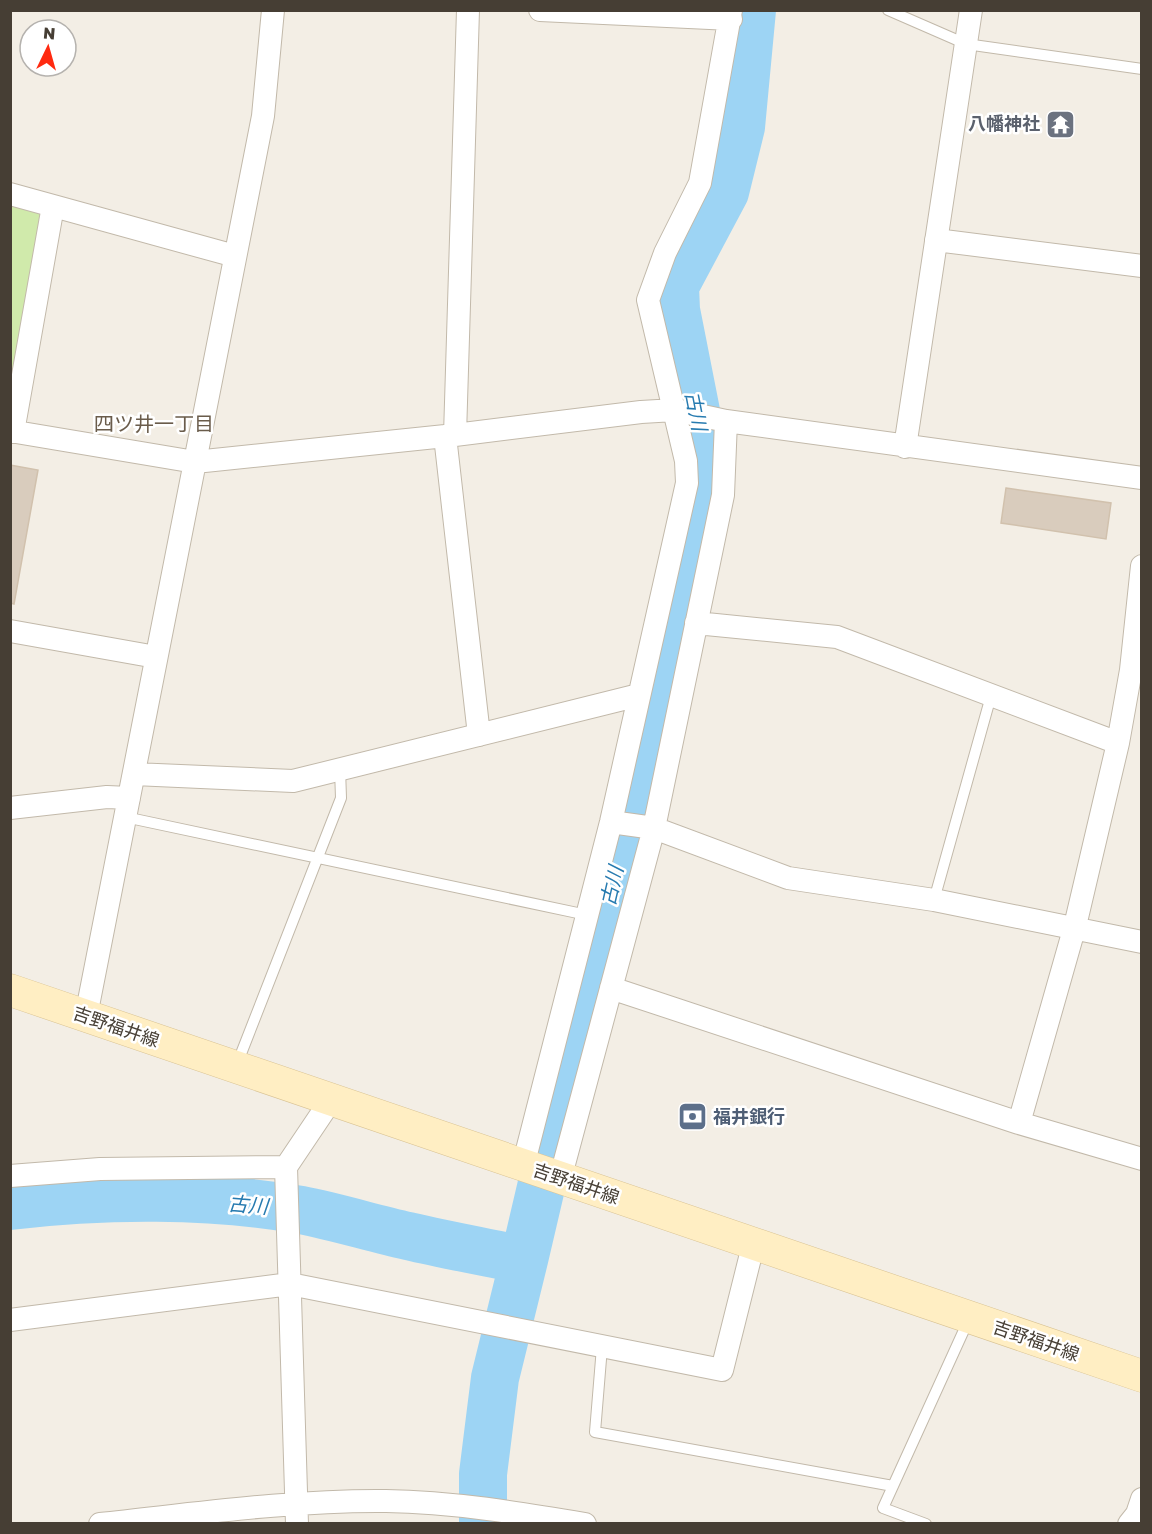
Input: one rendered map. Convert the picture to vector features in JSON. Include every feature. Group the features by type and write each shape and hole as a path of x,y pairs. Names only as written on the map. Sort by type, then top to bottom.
{"main road":[{"name":"吉野福井線","path":"10,990 753,1246 1142,1376"}],"street":[{"path":"86,1016 263,116 273,10"},
{"path":"468,10 450,436 479,735"},
{"path":"523,1166 611,822 687,483 686,462 675,410 648,300 664,253 700,183 731,15 540,10"},
{"path":"905,447 971,10"},
{"path":"10,194 236,256"},
{"path":"53,206 12,431 195,462 675,410 726,421 1142,478"},
{"path":"936,240 1142,266"},
{"path":"560,1179 654,828 723,495 726,421"},
{"path":"1019,1123 1075,926 1118,743 1131,670 1142,566"},
{"path":"696,623 837,637 1118,743"},
{"path":"10,631 156,657"},
{"path":"134,774 293,781 639,695"},
{"path":"10,808 107,797 127,807"},
{"path":"611,822 654,828 788,879 934,900 1075,926 1142,942"},
{"path":"611,988 1019,1123 1142,1159"},
{"path":"297,1513 286,1177 331,1100"},
{"path":"10,1176 100,1169 286,1177"},
{"path":"10,1320 290,1284 722,1370 753,1246"},
{"path":"1129,1524 1137,1514 1142,1499"},
{"path":"100,1524 297,1513 387,1501 522,1513 585,1524"}],"lane":[{"path":"888,10 966,44 1142,69"},
{"path":"934,900 991,696"},
{"path":"236,1068 341,798 340,769"},
{"path":"127,807 318,857 587,915"},
{"path":"926,1524 882,1508 969,1318"},
{"path":"602,1347 595,1431 893,1486"}],"green space":[{"path":"10,194 53,206 10,431"}],"building":[{"path":"10,465 38,470 14,604 10,603"},
{"path":"1006,488 1111,503 1106,539 1001,523"}],"waterway":[{"name":"古川","path":"10,1206 119,1198 230,1201 301,1210 422,1239 524,1260 702,500 706,476 703,447 676,310 675,286 725,192 741,127 752,10"},
{"path":"483,1524 483,1474 495,1378 524,1260"}],"place":[{"name":"八幡神社","path":"1061,124"},
{"name":"福井銀行","path":"692,1117"}],"district":[{"name":"四ツ井一丁目","path":"154,424"}]}
